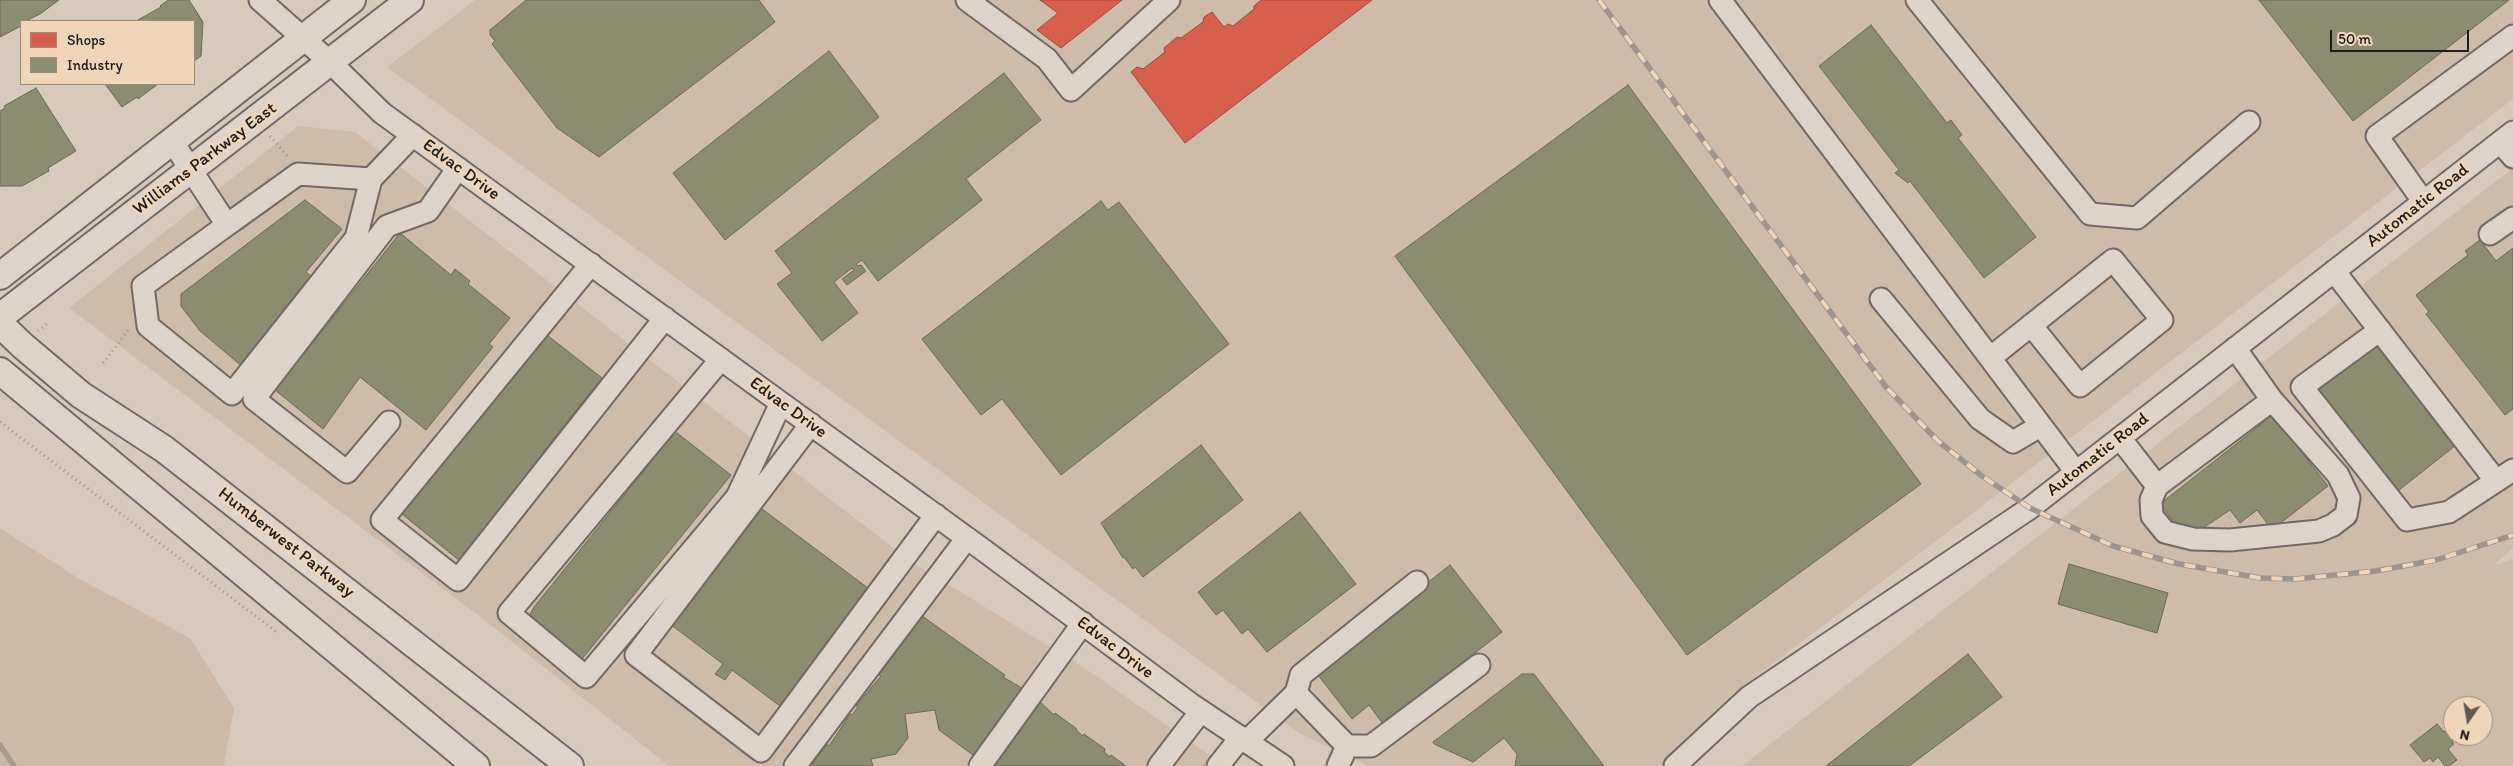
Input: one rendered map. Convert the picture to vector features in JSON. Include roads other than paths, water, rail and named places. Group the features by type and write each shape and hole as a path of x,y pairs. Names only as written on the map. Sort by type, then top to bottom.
{"main road":[{"name":"Williams Parkway East","path":"0,276 352,0"},
{"name":"Williams Parkway East","path":"0,317 331,63 410,0"},
{"name":"Humberwest Parkway","path":"0,324 23,346 82,394 164,449 570,766"},
{"path":"0,371 476,766"}],"street":[{"name":"Edvac Drive","path":"260,0 331,63 382,113 936,515 1201,711 1283,766"},
{"path":"966,0 1047,59 1071,90 1169,0"},
{"path":"1720,0 2076,472"},
{"path":"1917,0 2090,214 2137,218 2249,122"},
{"path":"2423,202 2377,136 2513,36"},
{"path":"371,179 298,174 143,286 148,326 232,394 356,238 371,179 413,135"},
{"path":"172,141 227,225"},
{"name":"Automatic Road","path":"1675,766 1749,697 2030,508 2423,202 2509,144"},
{"path":"389,422 347,472 254,399 387,226 428,211 458,168"},
{"path":"2490,234 2513,218"},
{"path":"1990,358 2031,325 2113,260 2162,320 2080,386 2031,325"},
{"path":"591,264 382,520 458,580 665,318"},
{"path":"2334,271 2380,330 2505,475 2449,512 2407,520 2302,387 2380,330"},
{"path":"1881,299 1980,420 2012,442 2040,426"},
{"path":"2235,348 2272,400 2338,475 2349,498 2346,514 2333,525 2319,531 2230,540 2180,538 2165,532 2152,516 2152,500 2157,486 2272,400"},
{"path":"721,359 509,613 586,677 737,497 781,403"},
{"path":"811,424 636,655 762,751 936,515"},
{"path":"2120,438 2157,486"},
{"path":"796,766 967,538"},
{"path":"1218,766 1296,693 1301,675 1417,582"},
{"path":"980,766 1083,624"},
{"path":"1296,693 1347,746 1371,746 1479,665"},
{"path":"1159,766 1201,711"},
{"path":"1338,766 1347,746"}],"waterway":[{"path":"0,745 14,766"}],"railway":[{"path":"1599,0 1886,387 1938,441 1982,476 2030,508 2113,546 2179,564 2260,578 2295,579 2376,571 2436,560 2513,535"}]}
